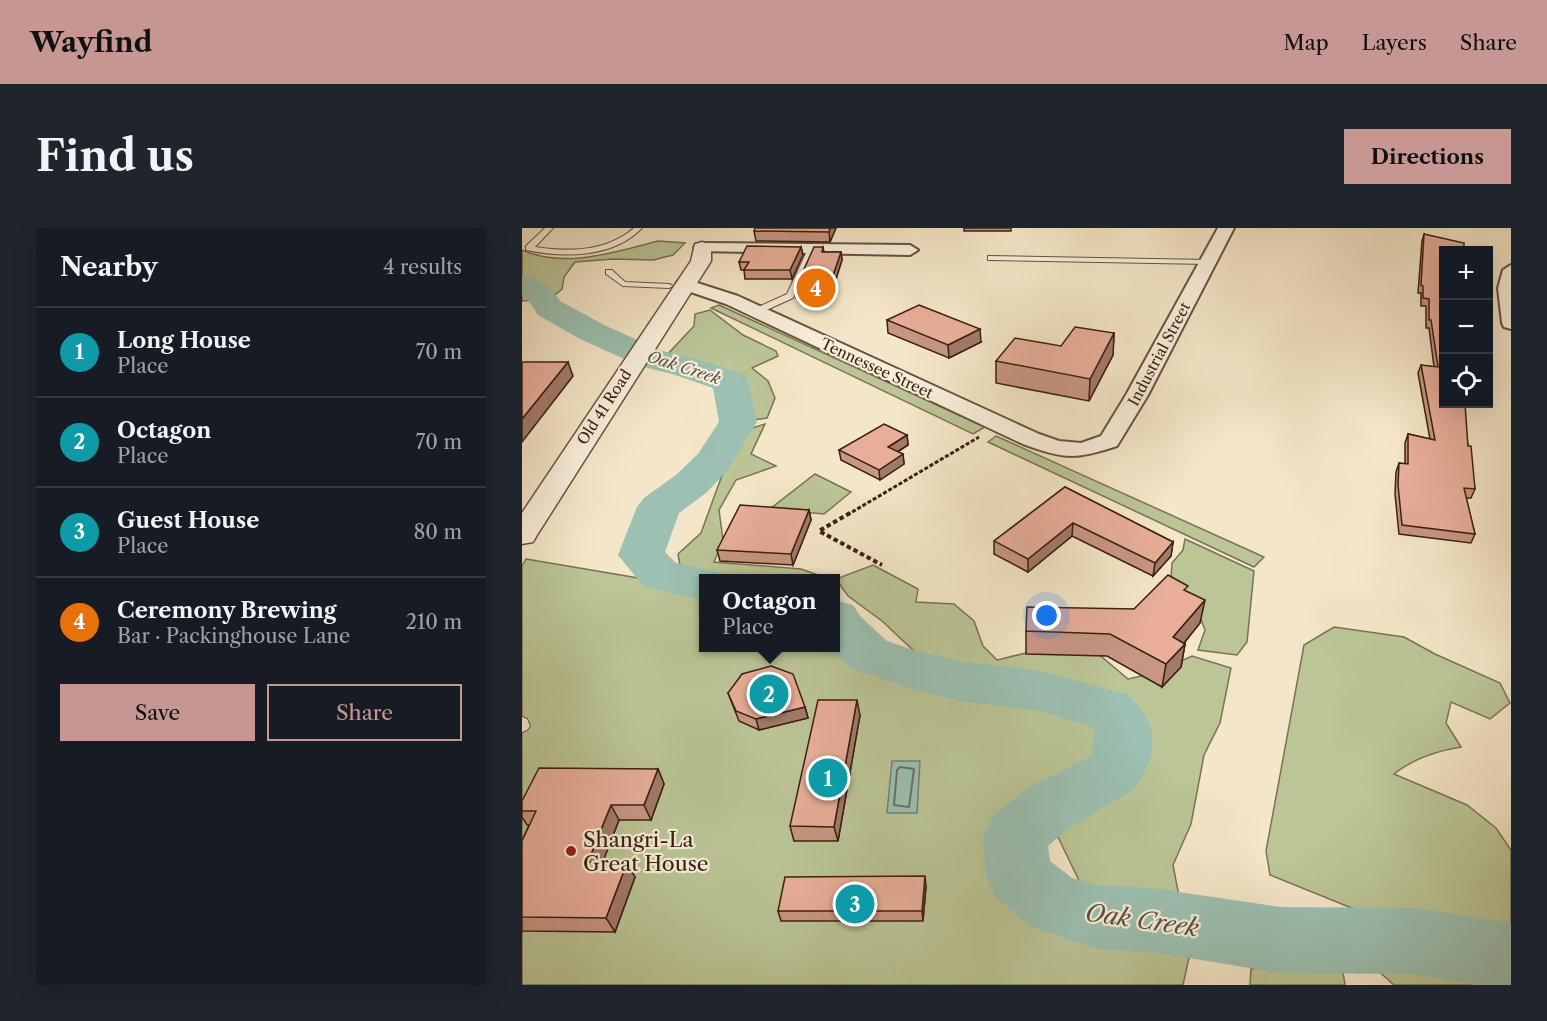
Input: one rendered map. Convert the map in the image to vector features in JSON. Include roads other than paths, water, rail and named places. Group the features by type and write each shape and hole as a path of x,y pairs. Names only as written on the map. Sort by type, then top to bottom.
{"street":[{"name":"Old 41 Road","path":"526,515 677,285 701,261 702,248 716,228"},
{"name":"Industrial Street","path":"1069,449 1083,450 1109,441 1137,395 1226,228"},
{"path":"702,248 910,250"},
{"path":"1509,279 1511,323"},
{"name":"Tennessee Street","path":"677,285 732,300 1000,425 1056,448 1069,449"}],"lane":[{"path":"549,228 529,248 578,251 603,247 629,238 638,228"},
{"path":"757,311 790,296 812,249"},
{"path":"991,258 1208,262"},
{"path":"609,272 623,284 677,285"}],"water":[{"path":"892,761 920,761 917,813 887,813"}],"waterway":[{"name":"Oak Creek","path":"522,284 540,294 549,308 592,332 652,359 681,365 730,382 738,422 713,462 691,484 659,507 641,555 661,576 699,583"},
{"name":"Oak Creek","path":"840,626 868,654 914,670 965,682 1036,690 1109,710 1124,730 1122,758 1112,773 1048,808 1015,836 1019,876 1053,904 1098,917 1159,921 1280,940 1415,941 1511,957"}],"place":[{"name":"Ceremony Brewing","path":"816,288"},
{"name":"Octagon","path":"769,694"},
{"name":"Long House","path":"828,778"},
{"name":"Shangri-La Great House","path":"571,851"},
{"name":"Guest House","path":"855,904"}]}
